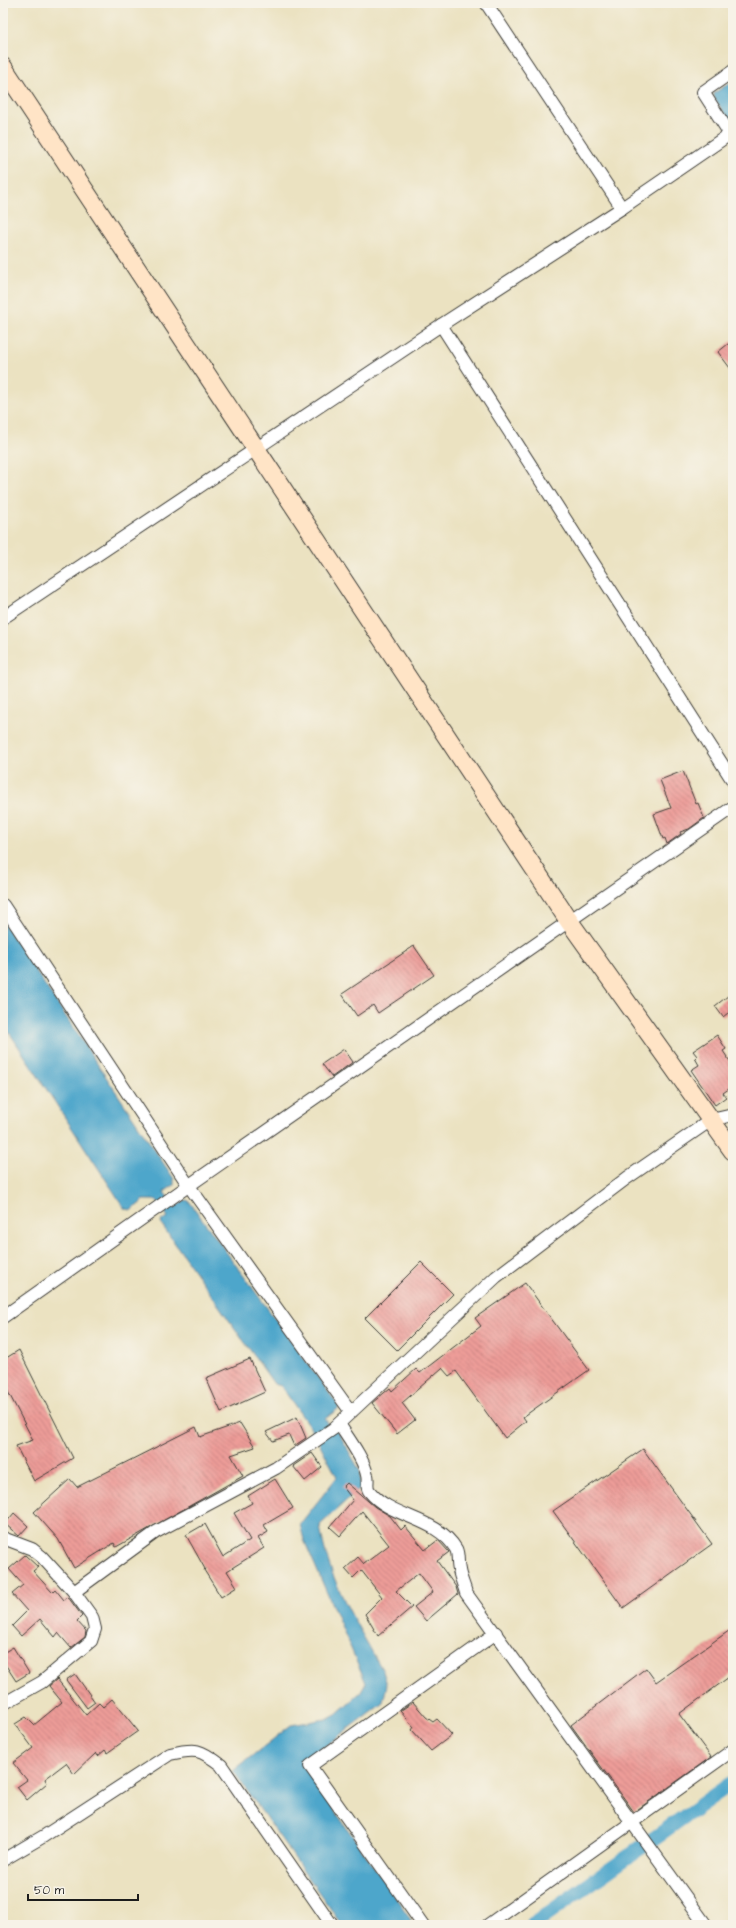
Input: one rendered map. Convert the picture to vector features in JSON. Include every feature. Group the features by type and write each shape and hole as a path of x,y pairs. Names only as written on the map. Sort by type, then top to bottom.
{"street":[{"path":"486,3 622,208"},
{"path":"3,67 570,921 733,1151"},
{"path":"3,618 441,325 622,208 731,133 703,92 733,71"},
{"path":"441,325 733,781"},
{"path":"3,1317 185,1188 733,807"},
{"path":"3,906 185,1188 351,1412"},
{"path":"74,1592 156,1532 276,1468 339,1424 496,1276 627,1178 711,1120 733,1115"},
{"path":"339,1424 368,1475 367,1487 370,1492 380,1500 438,1530 449,1538 457,1551 459,1570 466,1593 706,1925"},
{"path":"3,1538 32,1550 42,1557 74,1592 92,1617 95,1629 91,1641 42,1682 3,1704"},
{"path":"423,1925 310,1766 496,1633"},
{"path":"3,1860 44,1836 170,1754 187,1750 203,1752 221,1765 332,1925"},
{"path":"488,1925 733,1750"}],"water":[{"path":"733,81 733,121 730,121 714,98 714,93"},
{"path":"3,922 174,1179 174,1185 164,1192 175,1207 186,1200 189,1201 338,1405 339,1408 325,1419 334,1431 337,1430 360,1471 360,1488 320,1525 329,1564 336,1583 353,1618 383,1671 387,1685 383,1702 302,1764 415,1925 342,1925 233,1771 291,1725 326,1719 336,1714 361,1692 366,1683 304,1540 300,1524 337,1477 314,1433 281,1386 274,1384 162,1225 161,1221 168,1217 156,1200 144,1200 132,1210 125,1209 3,1023"}],"building":[{"path":"733,340 733,372 718,352"},
{"path":"683,771 696,804 698,803 704,818 689,829 680,832 681,834 667,844 665,838 663,839 654,814 671,808 660,780"},
{"path":"414,946 434,975 378,1013 373,1005 357,1016 342,994"},
{"path":"733,992 733,1009 723,1017 715,1006"},
{"path":"717,1035 726,1049 723,1051 733,1066 733,1086 723,1093 726,1097 715,1105 691,1070 699,1065 695,1058 697,1056 693,1051"},
{"path":"344,1049 353,1062 332,1077 322,1064"},
{"path":"421,1262 453,1294 397,1350 365,1318"},
{"path":"525,1283 589,1370 523,1417 526,1421 505,1438 456,1371 449,1376 442,1368 402,1403 415,1420 397,1434 372,1403 390,1388 392,1391 416,1369 420,1373 481,1326 475,1318"},
{"path":"19,1350 73,1458 34,1481 16,1446 33,1440 3,1382 3,1360"},
{"path":"250,1359 265,1392 221,1412 206,1378"},
{"path":"297,1417 306,1438 294,1446 289,1435 273,1441 266,1432"},
{"path":"240,1423 255,1447 231,1455 243,1476 116,1547 114,1543 74,1568 58,1539 34,1512 70,1479 77,1487 196,1427 200,1437"},
{"path":"643,1449 712,1544 623,1608 553,1511"},
{"path":"312,1453 322,1467 305,1481 293,1466"},
{"path":"275,1479 293,1508 264,1525 268,1532 258,1538 264,1548 227,1571 237,1587 221,1597 204,1570 205,1569 186,1535 205,1524 223,1557 250,1540 234,1513 252,1503 248,1496"},
{"path":"347,1483 375,1507 390,1516 401,1530 405,1526 425,1550 438,1540 449,1552 437,1561 456,1587 458,1594 426,1621 414,1607 433,1592 419,1573 396,1591 412,1607 378,1636 365,1614 382,1597 361,1570 353,1578 345,1569 358,1557 364,1564 389,1545 362,1511 340,1536 330,1527 353,1500 343,1487"},
{"path":"14,1513 28,1526 19,1536 5,1524"},
{"path":"25,1555 38,1567 33,1571 52,1592 55,1589 64,1600 68,1597 82,1616 77,1621 86,1631 85,1637 71,1648 58,1633 55,1637 40,1619 21,1636 12,1626 27,1611 12,1594 23,1585 9,1569"},
{"path":"733,1628 733,1674 679,1714 711,1757 634,1812 571,1725 646,1668 656,1682"},
{"path":"13,1647 29,1673 16,1681 3,1661 3,1653"},
{"path":"75,1674 95,1702 87,1708 66,1680"},
{"path":"57,1679 86,1715 99,1703 103,1707 112,1699 138,1731 107,1753 105,1750 98,1756 96,1753 74,1774 66,1763 45,1779 47,1783 27,1800 17,1787 27,1780 13,1763 33,1748 15,1724 26,1717 34,1725 62,1702 49,1686"},
{"path":"413,1702 426,1717 433,1722 437,1719 452,1735 431,1751 412,1730 414,1727 400,1711"}],"waterway":[{"path":"532,1925 733,1782"}]}
